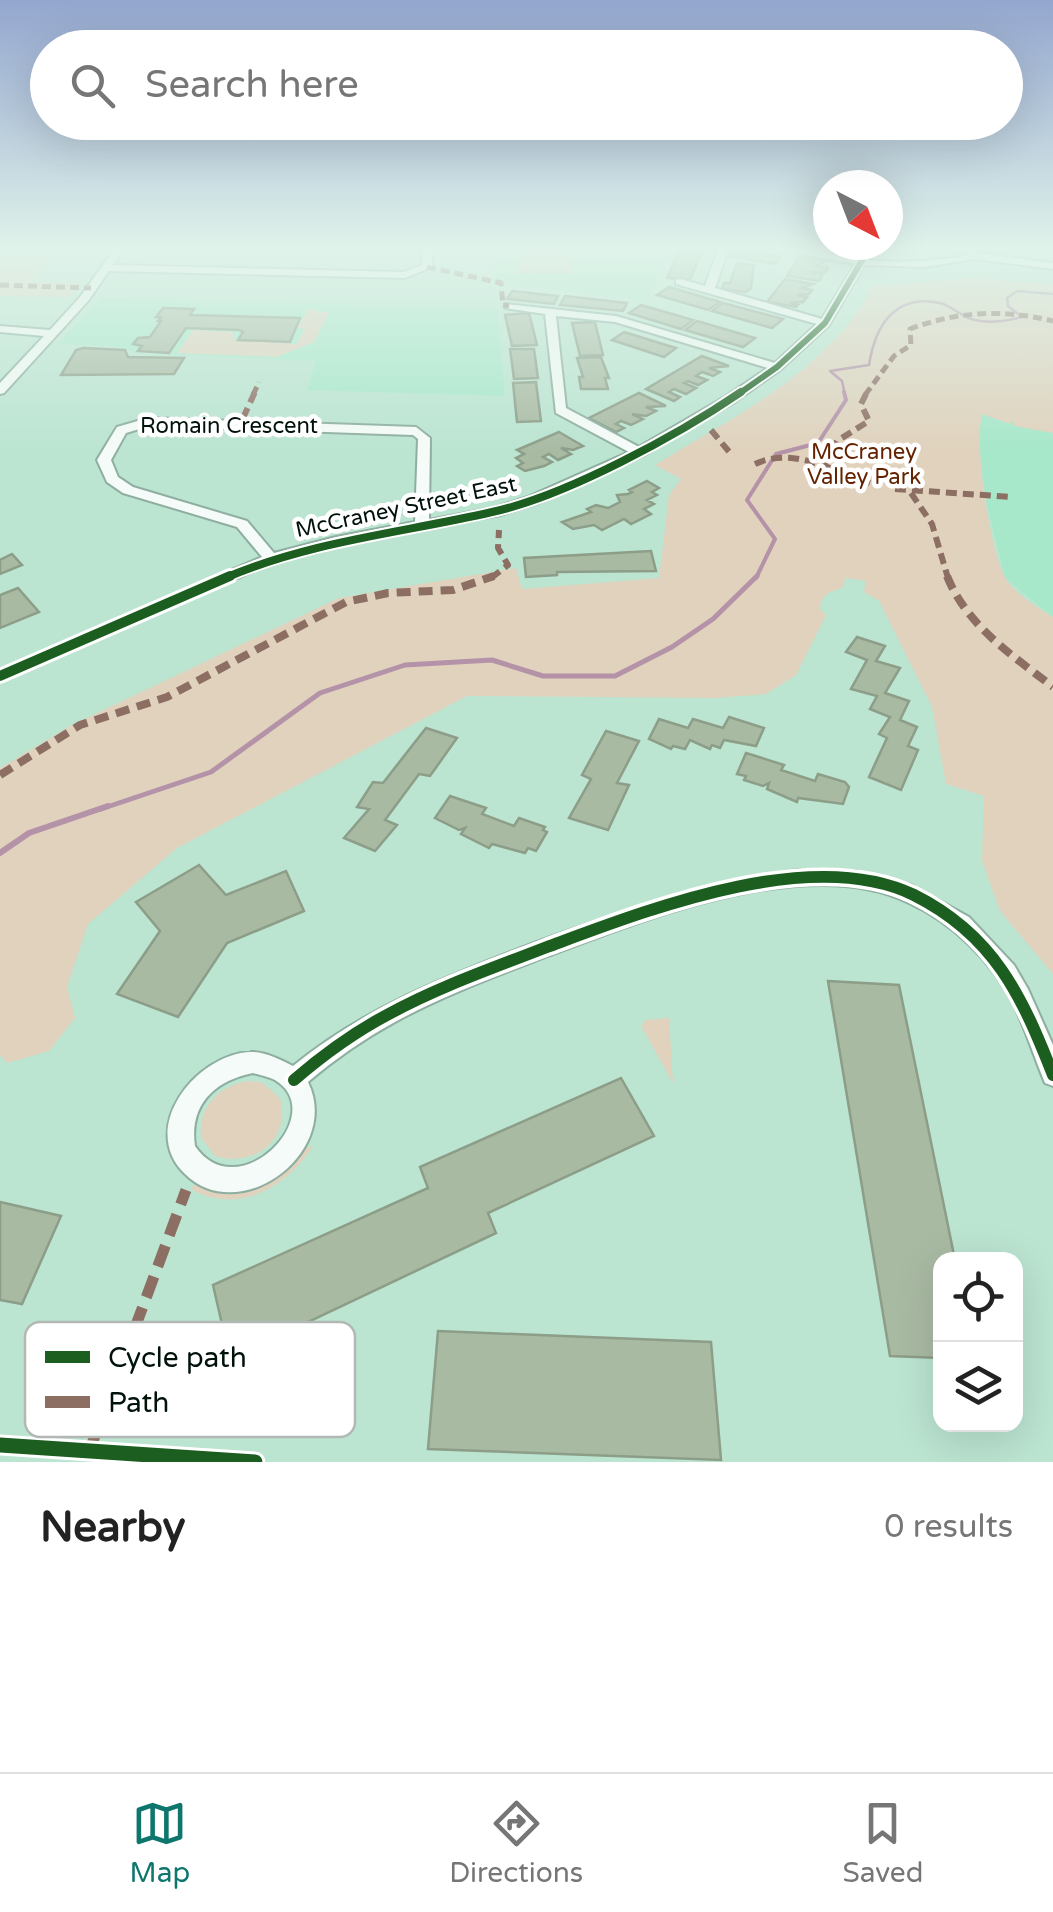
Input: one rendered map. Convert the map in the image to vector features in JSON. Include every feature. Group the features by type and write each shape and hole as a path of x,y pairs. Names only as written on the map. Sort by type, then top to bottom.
{"street":[{"path":"0,390 67,315"},
{"path":"550,315 560,410 639,452"},
{"path":"585,315 616,318 776,367"},
{"path":"798,315 826,323"},
{"name":"McCraney Street East","path":"0,676 270,558 336,540 495,512 534,500 639,452 729,400 776,367 831,315"},
{"path":"0,330 52,333"},
{"name":"Romain Crescent","path":"270,558 242,524 128,490 112,479 104,460 121,430 148,422 416,431 424,438 422,526"},
{"path":"294,1080 346,1038 392,1010 492,968 682,898 717,888 809,876 880,884 897,890 946,914 974,935 1006,971 1027,1008 1053,1075"},
{"path":"253,1062 272,1065 294,1080 304,1100 305,1115 292,1147 280,1161 264,1172 228,1180 210,1177 190,1162 179,1134 181,1122 198,1088 214,1075 253,1062"}],"shaded area":[{"path":"85,315 498,315 505,396 307,390 316,361 135,353 121,347 58,344"},
{"path":"1053,384 1053,617 1005,578 986,500 978,435 981,413"}],"green space":[{"path":"305,315 328,315 314,342 276,357 177,353 193,330 233,332 233,340 296,344 305,329 298,328"},
{"name":"McCraney Valley Park","path":"1053,315 1053,433 1014,426 1014,420 1010,424 982,414 980,449 989,520 1005,577 1033,605 1053,617 1053,974 1000,911 982,861 984,796 946,784 932,707 879,601 864,592 866,581 846,578 842,588 828,593 821,601 820,609 826,615 796,675 766,694 716,698 467,696 177,848 88,924 67,987 75,1018 49,1051 7,1063 0,1055 0,768 72,725 339,598 516,568 522,589 659,578 669,495 681,479 655,465 777,389 831,343 854,316"},
{"path":"669,1018 673,1083 641,1026 646,1020"},
{"path":"247,1081 261,1082 280,1098 280,1126 267,1147 256,1154 229,1159 215,1156 201,1138 203,1116 219,1093"},
{"path":"313,1146 289,1174 260,1193 226,1199 208,1197 191,1189 199,1180"}],"building":[{"path":"198,315 300,318 290,342 238,340 243,332 239,330 186,328 169,353 138,351 142,346 133,344 138,338 150,337 161,321 161,317 156,317"},
{"path":"505,315 530,315 537,345 512,346"},
{"path":"636,315 676,315 693,320 681,329"},
{"path":"727,315 783,319 772,328"},
{"path":"697,321 755,338 743,347 685,330"},
{"path":"595,322 603,355 580,356 572,323"},
{"path":"624,332 676,348 664,357 612,340"},
{"path":"510,349 534,349 538,378 514,379"},
{"path":"76,350 125,350 128,357 184,358 174,374 61,375"},
{"path":"702,356 729,366 709,368 720,372 713,376 702,372 696,376 707,380 698,385 684,383 696,388 686,394 674,389 669,392 680,397 674,401 646,389"},
{"path":"601,357 609,378 605,378 608,389 581,389 579,377 583,377 577,358"},
{"path":"536,382 541,421 517,422 513,383"},
{"path":"639,393 666,406 646,407 656,411 646,416 632,414 643,419 631,425 621,421 616,424 624,428 616,432 589,418"},
{"path":"559,432 583,446 573,450 561,448 571,454 558,460 549,454 543,457 552,462 544,466 525,471 517,466 523,463 516,458 524,454 517,450"},
{"path":"647,481 659,488 652,492 657,495 647,500 654,504 644,509 651,514 631,524 624,519 602,530 594,525 573,529 562,522 591,512 587,509 596,505 608,508 620,502 617,495 628,494"},
{"path":"651,551 656,571 557,572 526,577 524,558"},
{"path":"12,554 22,565 0,574 0,560"},
{"path":"18,588 39,612 0,628 0,595"},
{"path":"857,637 885,646 876,661 900,668 885,693 909,701 900,720 917,727 908,746 918,750 901,790 869,777 887,738 879,734 890,717 870,709 877,696 851,689 867,660 846,652"},
{"path":"729,717 764,728 756,746 724,740 720,748 712,745 710,749 690,740 685,749 671,749 649,739 659,719 688,728 693,719 723,728"},
{"path":"426,728 457,738 430,776 419,774 385,820 397,825 375,851 344,838 369,809 357,807 373,782 383,783"},
{"path":"606,731 639,741 617,783 629,785 608,830 569,818 591,779 582,775"},
{"path":"746,753 784,765 781,770 815,781 818,774 845,782 849,787 843,804 798,798 797,802 767,789 769,783 763,786 744,780 746,776 737,774"},
{"path":"450,796 486,808 482,814 514,826 519,818 545,827 547,832 536,851 528,848 525,853 492,844 489,848 461,834 465,828 459,830 435,818"},
{"path":"199,865 226,895 286,871 304,911 227,943 178,1017 117,994 160,931 136,902"},
{"path":"828,981 899,985 953,1252 933,1252 933,1358 890,1356"},
{"path":"621,1078 654,1136 488,1213 496,1233 308,1322 222,1322 213,1285 428,1188 420,1167"},
{"path":"0,1202 61,1216 22,1304 0,1300"},
{"path":"438,1331 711,1342 721,1460 428,1449"}],"waterway":[{"path":"845,395 842,381 830,371 869,365 876,337 891,315"},
{"path":"963,315 987,322 1020,315"},
{"path":"757,576 775,539 747,500 776,454 818,443 846,400 844,392"},
{"path":"101,809 211,772 320,693 405,665 492,660 543,676 615,676 672,647 713,619 757,576"},
{"path":"0,853 29,833 108,806"}],"marked path":[{"path":"824,466 837,441 869,421 861,404 864,397 894,356 911,345 910,329 956,315"},
{"path":"1023,315 1053,321"},
{"path":"243,418 259,382"},
{"path":"711,430 731,454"},
{"path":"755,464 768,458 797,458 870,483"},
{"path":"895,489 1011,497"},
{"path":"911,493 932,524 945,572 960,602 995,642 1053,687"},
{"path":"0,775 80,725 167,697 346,602 388,593 453,590 491,578 508,565 498,548 499,530"},
{"path":"137,1322 186,1190"},
{"path":"89,1452 95,1437"}],"cycle path":[{"path":"0,676 271,558 336,541 495,512 533,500 639,452 729,400 777,367 830,315"},
{"path":"294,1080 355,1034 455,983 676,902 797,878 855,880 911,894 961,923 1014,984 1053,1075"},
{"path":"0,1445 255,1462"}]}
